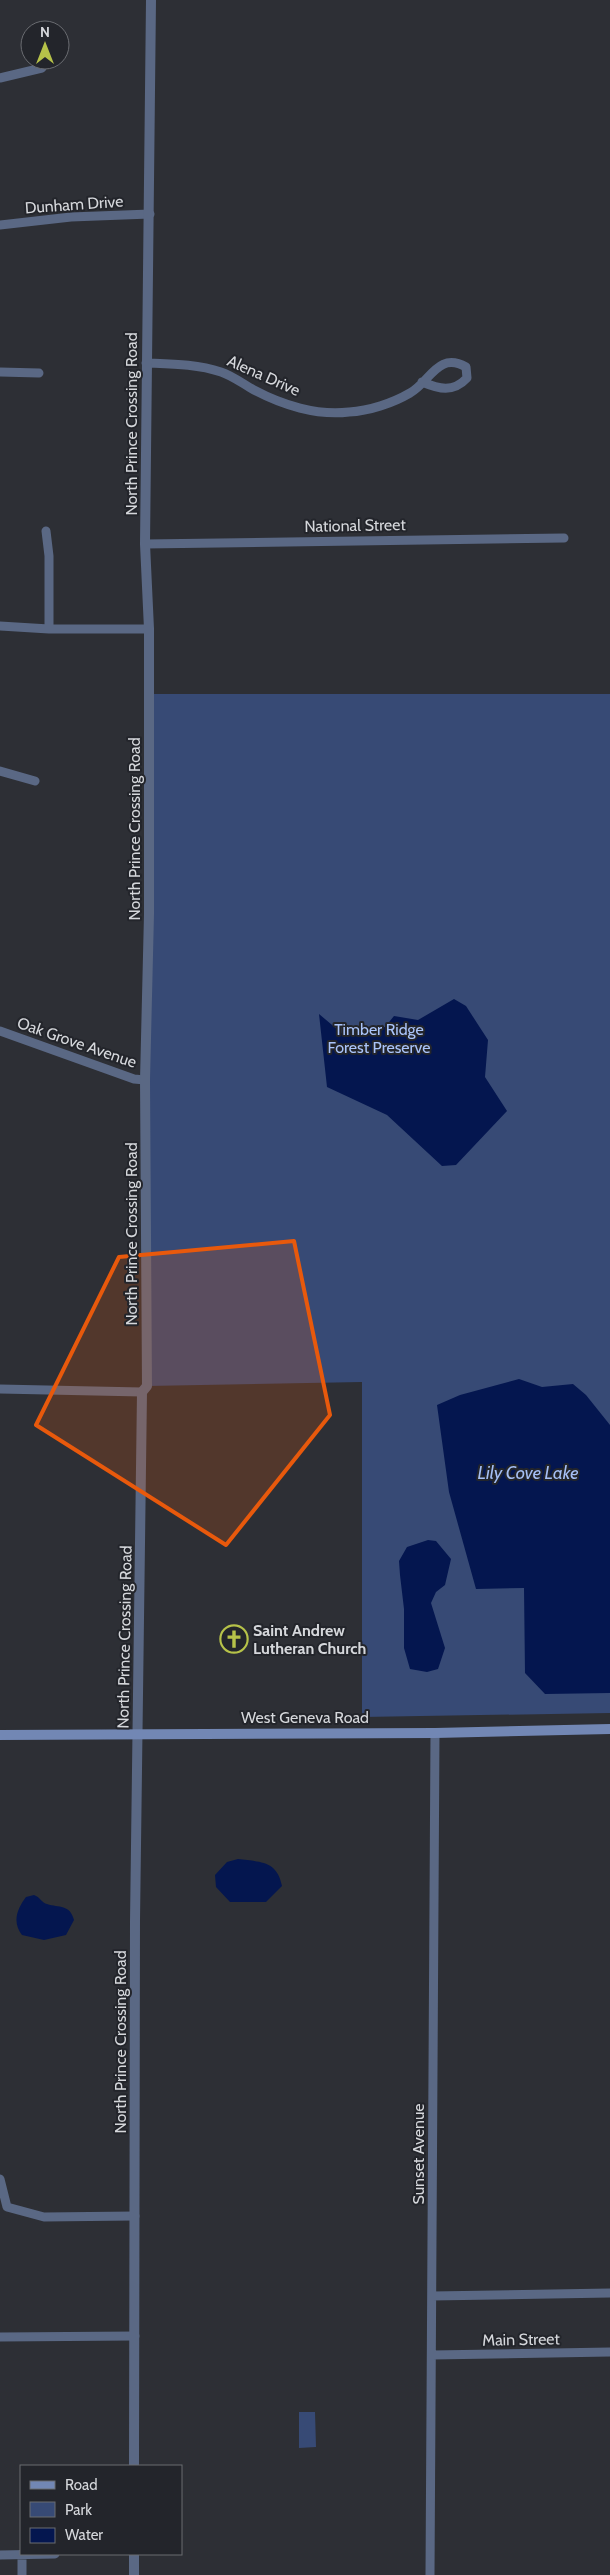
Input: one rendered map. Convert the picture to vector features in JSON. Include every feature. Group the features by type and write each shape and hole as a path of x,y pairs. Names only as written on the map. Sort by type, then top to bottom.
{"main road":[{"name":"West Geneva Road","path":"0,1735 435,1733 610,1729"}],"street":[{"name":"North Prince Crossing Road","path":"134,2465 142,1392 147,1386 145,1080 149,914 149,629 146,544 146,363 150,214 151,0"},
{"path":"0,78 34,70"},
{"name":"Dunham Drive","path":"0,225 71,217 150,214"},
{"name":"Alena Drive","path":"146,363 186,365 214,370 236,378 278,401 312,410 330,412 349,412 370,408 406,395 422,382 447,362 457,362 466,367 467,378 459,386 449,389 435,388 422,382"},
{"path":"0,372 39,373"},
{"path":"46,531 50,556 49,629"},
{"name":"National Street","path":"146,544 564,538"},
{"path":"0,626 49,629 149,629"},
{"path":"0,771 36,781"},
{"name":"Oak Grove Avenue","path":"0,1031 134,1079 145,1080"},
{"path":"0,1389 142,1392"},
{"name":"Sunset Avenue","path":"430,2575 435,1733"},
{"path":"0,2179 7,2207 44,2217 135,2216"},
{"path":"432,2296 610,2293"},
{"path":"0,2337 135,2336"},
{"name":"Main Street","path":"432,2355 610,2352"},
{"path":"0,2555 20,2554"},
{"path":"22,2555 22,2575"},
{"path":"134,2555 134,2575"}],"highlighted area":[{"path":"294,1241 330,1415 226,1545 36,1425 119,1257"}],"green space":[{"name":"Timber Ridge Forest Preserve","path":"149,694 610,694 610,1713 362,1717 362,1382 147,1386"},
{"path":"299,2412 315,2412 316,2447 299,2448"}],"water":[{"path":"454,999 466,1006 488,1040 485,1077 507,1111 456,1165 442,1166 387,1115 327,1087 319,1014 344,1035 385,1027 394,1016 418,1020"},
{"name":"Lily Cove Lake","path":"519,1379 542,1387 573,1384 586,1395 610,1425 610,1693 545,1694 525,1673 524,1588 476,1589 449,1492 437,1405 460,1395"},
{"path":"428,1540 436,1541 451,1559 445,1585 436,1592 431,1603 445,1648 438,1669 427,1672 410,1669 404,1648 404,1609 399,1561 407,1547"},
{"path":"238,1859 260,1862 272,1867 280,1877 282,1886 266,1902 230,1902 216,1887 215,1875 227,1862"},
{"path":"34,1895 45,1903 70,1911 74,1920 66,1935 44,1940 22,1935 16,1920 18,1911 26,1897"}],"place":[{"name":"Saint Andrew Lutheran Church","path":"234,1639"}]}
